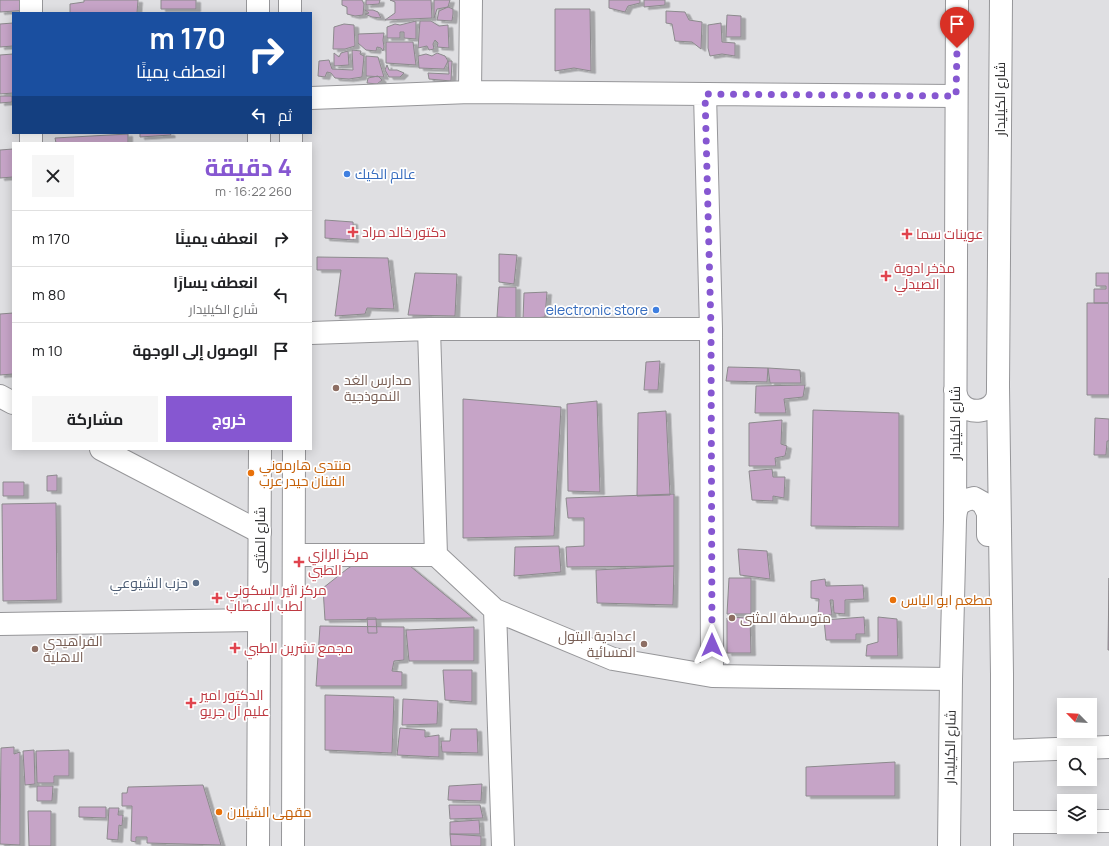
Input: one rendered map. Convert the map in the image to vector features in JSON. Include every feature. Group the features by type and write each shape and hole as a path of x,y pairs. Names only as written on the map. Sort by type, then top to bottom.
{"street":[{"path":"31,0 31,12"},
{"path":"258,0 258,12"},
{"path":"290,0 290,12"},
{"path":"470,92 471,0"},
{"name":"شارع الكيليدار","path":"949,846 955,520 957,0"},
{"name":"شارع الكيليدار","path":"1001,0 998,386 1002,674 1002,846"},
{"path":"312,98 470,92 956,96"},
{"path":"705,94 711,329 712,676"},
{"path":"312,333 429,329 711,329"},
{"path":"429,329 436,555"},
{"path":"955,390 958,402 967,410 979,411 990,407 997,398 998,386"},
{"path":"0,396 12,402"},
{"path":"103,450 260,532"},
{"name":"شارع المثنى","path":"258,846 261,451"},
{"path":"293,451 293,846"},
{"path":"955,520 956,509 963,500 974,498 983,503 988,513 986,645 1002,674"},
{"path":"294,555 436,555 494,610 613,659 712,676 951,679"},
{"path":"494,610 503,846"},
{"path":"0,624 259,620"},
{"path":"1002,751 1109,747"},
{"path":"1097,821 1109,821"},
{"path":"1002,822 1057,822"}],"building":[{"path":"0,0 29,0 29,10 0,12"},
{"path":"84,0 138,0 137,12 70,12 70,4 84,2"},
{"path":"161,0 196,0 196,9 161,9"},
{"path":"342,0 362,0 364,4 363,15 355,16 347,14 347,7 342,5"},
{"path":"366,0 380,0 379,4 366,5"},
{"path":"390,0 431,0 432,18 385,20 395,13 395,2"},
{"path":"434,0 450,0 448,7 437,9 434,18"},
{"path":"609,0 640,0 640,3 628,6 625,12 609,8"},
{"path":"644,0 665,0 665,5 644,7"},
{"path":"448,7 453,9 452,21 437,20 439,11"},
{"path":"555,9 590,9 591,71 574,68 555,71"},
{"path":"365,10 373,10 378,12 381,18 372,17 365,14 369,13"},
{"path":"666,11 685,12 689,20 702,22 701,49 692,42 675,41 672,24 666,23"},
{"path":"727,15 741,16 741,37 726,37"},
{"path":"416,21 416,39 404,38 404,32 400,32 400,38 387,38 387,27 395,24 400,25"},
{"path":"420,21 431,21 439,26 448,25 449,48 437,47 438,43 435,40 433,44 434,49 429,50 427,46 418,48"},
{"path":"12,23 12,46 0,47 0,24"},
{"path":"721,23 722,42 735,43 735,56 722,54 710,56 708,48 708,25"},
{"path":"344,24 354,25 355,46 345,49 333,49 334,27"},
{"path":"384,33 383,51 381,48 377,47 376,51 366,50 358,43 358,34"},
{"path":"386,42 413,42 416,65 386,63"},
{"path":"352,50 361,51 360,54 364,56 362,77 349,79 335,78 331,73 327,72 325,77 318,76 319,61 329,60 332,69 353,70"},
{"path":"348,51 349,65 334,66 334,53 339,57 341,53"},
{"path":"437,53 445,56 448,61 444,69 419,68 418,56 426,54 432,56"},
{"path":"12,54 12,93 0,94 0,55"},
{"path":"366,56 378,57 384,77 366,76"},
{"path":"448,61 452,61 451,81 429,79 428,73 449,74"},
{"path":"387,65 389,70 397,70 404,73 400,77 389,77 385,70"},
{"path":"378,76 382,80 377,84 367,83 368,78"},
{"path":"0,96 12,96 12,102 0,103"},
{"path":"128,134 128,142 56,142 55,138"},
{"path":"140,134 171,135 140,137"},
{"path":"12,149 12,177 0,178 0,150"},
{"path":"325,220 353,222 354,240 325,238"},
{"path":"499,254 517,255 514,284 499,282"},
{"path":"317,257 388,258 394,309 367,308 365,314 335,316 341,270 317,270"},
{"path":"415,273 457,274 455,316 408,315"},
{"path":"1096,273 1109,273 1109,395 1087,395 1087,303 1094,303 1094,289 1106,289 1106,286 1096,286"},
{"path":"499,287 516,287 516,318 497,317"},
{"path":"547,292 545,317 523,319 524,293"},
{"path":"12,313 12,374 0,375 0,314"},
{"path":"660,361 658,390 644,390 646,362"},
{"path":"728,367 768,368 767,382 726,381"},
{"path":"768,368 800,370 801,383 770,383"},
{"path":"805,385 803,397 784,399 786,413 755,413 756,386"},
{"path":"463,399 561,407 554,536 463,538"},
{"path":"597,401 600,492 568,491 567,404"},
{"path":"813,410 899,413 899,527 811,526"},
{"path":"666,411 670,495 637,496 638,413"},
{"path":"1095,418 1109,419 1109,441 1107,441 1106,455 1094,455"},
{"path":"782,420 781,444 787,446 785,456 775,458 776,466 749,466 749,423"},
{"path":"772,469 773,477 785,477 784,498 773,496 773,501 752,500 749,471"},
{"path":"57,475 57,491 47,491 47,476"},
{"path":"3,482 24,482 24,496 3,496"},
{"path":"674,494 674,566 567,567 566,547 584,546 584,518 568,518 566,498"},
{"path":"56,503 57,600 3,601 2,504"},
{"path":"559,546 561,572 514,576 515,547"},
{"path":"738,549 767,551 770,579 740,575"},
{"path":"369,555 410,566 473,618 325,620 323,588 347,569"},
{"path":"674,566 673,605 597,603 596,570"},
{"path":"729,578 751,578 751,614 727,614"},
{"path":"1109,578 1109,650 1108,650"},
{"path":"825,579 826,586 863,585 864,599 845,600 845,614 834,613 833,600 830,600 832,615 818,615 819,599 811,598 811,581"},
{"path":"750,617 751,653 727,653 727,618"},
{"path":"864,617 865,634 856,634 856,640 826,640 824,620"},
{"path":"878,617 897,619 898,656 866,656 867,645 878,642"},
{"path":"367,618 376,618 377,633 368,633"},
{"path":"320,626 404,627 404,660 394,661 392,671 402,672 402,686 316,686"},
{"path":"474,627 474,661 409,661 406,630"},
{"path":"443,670 472,670 472,702 445,700"},
{"path":"325,695 394,697 392,753 325,750"},
{"path":"403,699 438,701 437,724 402,725"},
{"path":"400,728 425,730 425,737 439,735 439,757 397,755"},
{"path":"451,729 477,729 478,753 442,752 441,741 450,741"},
{"path":"14,747 14,754 20,752 20,845 0,844 1,748"},
{"path":"34,750 35,784 25,785 23,751"},
{"path":"69,750 69,776 54,776 54,783 37,783 36,751"},
{"path":"895,762 895,796 806,796 806,767"},
{"path":"482,784 481,801 448,800 449,786"},
{"path":"203,785 221,845 147,843 147,837 136,837 136,842 131,841 132,806 122,806 122,793 127,793 128,787"},
{"path":"37,786 53,786 52,801 37,801"},
{"path":"449,805 480,805 483,818 450,819"},
{"path":"79,807 106,807 106,818 79,817"},
{"path":"109,808 119,808 118,815 123,815 122,826 119,825 118,840 107,839"},
{"path":"28,811 51,811 51,846 29,846"},
{"path":"479,820 480,834 450,834 450,822"},
{"path":"450,834 481,836 481,846 451,846"}],"place":[{"name":"عالم الكيك","path":"347,174"},
{"name":"دكتور خالد مراد","path":"353,232"},
{"name":"عوينات سما","path":"907,234"},
{"name":"مذخر ادوية الصيدلي","path":"886,276"},
{"name":"electronic store","path":"656,310"},
{"name":"مدارس الغد النموذجية","path":"336,388"},
{"name":"منتدى هارموني الفنان حيدر عرب","path":"251,473"},
{"name":"مركز الرازي الطبي","path":"299,562"},
{"name":"حزب الشيوعي","path":"196,583"},
{"name":"مركز اثير السكوني لطب الاعصاب","path":"217,598"},
{"name":"مطعم ابو الياس","path":"893,600"},
{"name":"متوسطة المثنى","path":"732,618"},
{"name":"اعدادية البتول المسائية","path":"644,644"},
{"name":"مجمع تشرين الطبي","path":"235,648"},
{"name":"الفراهيدي الاهلية","path":"35,649"},
{"name":"الدكتور امير عليم آل جريو","path":"191,703"},
{"name":"مقهى الشيلان","path":"219,812"}],"route":[{"path":"712,645 711,329 705,94 956,96 957,48"}]}
